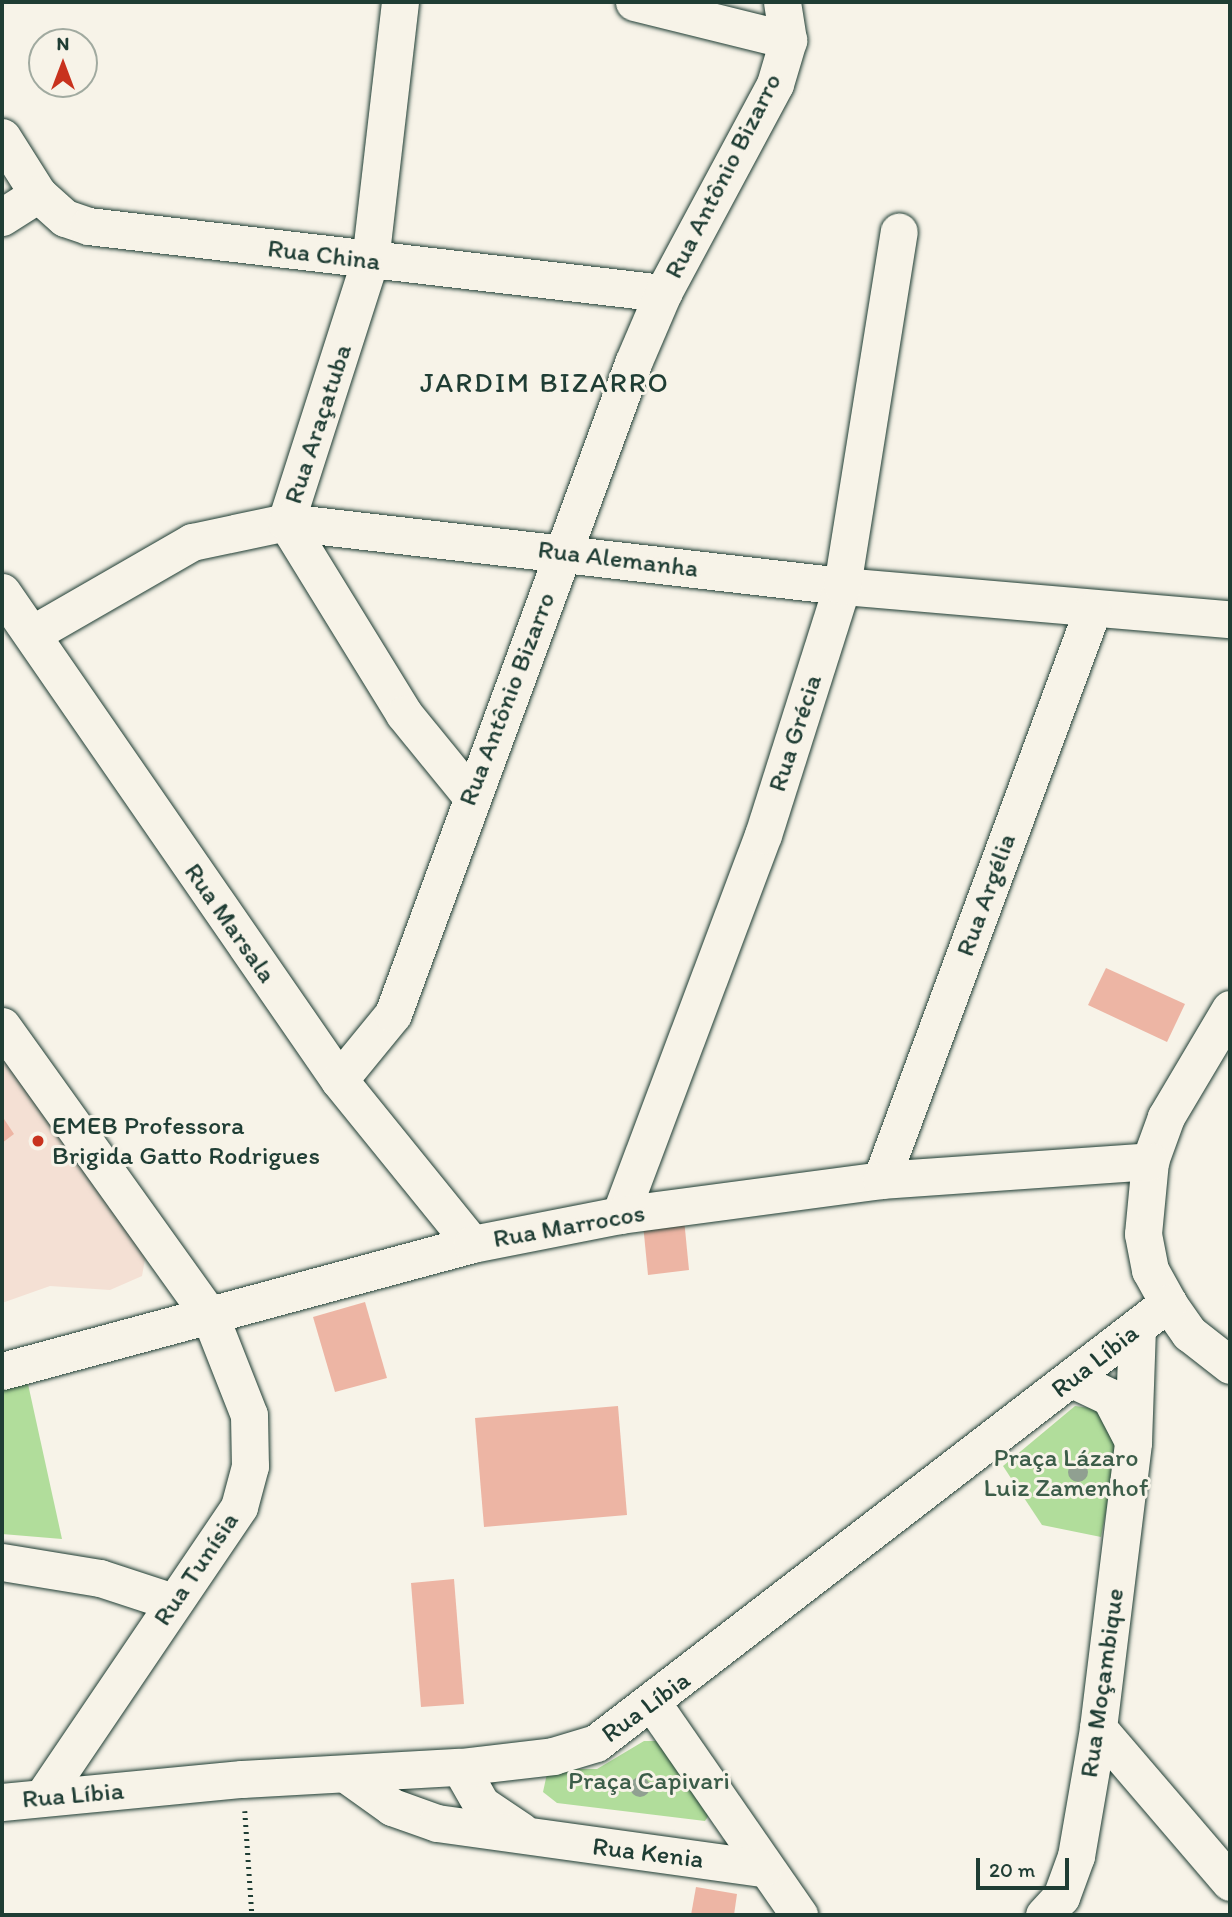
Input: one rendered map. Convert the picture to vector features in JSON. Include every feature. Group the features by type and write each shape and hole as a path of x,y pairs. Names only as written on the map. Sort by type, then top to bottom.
{"street":[{"name":"Rua Araçatuba","path":"400,2 370,260 286,522 404,714 470,794"},
{"path":"634,2 788,40"},
{"name":"Rua Antônio Bizarro","path":"339,1080 393,1014 470,794 663,293 775,84 788,40 782,2"},
{"name":"Rua China","path":"2,137 38,194 65,218 88,226 663,293"},
{"path":"2,217 38,194"},
{"name":"Rua Grécia","path":"620,1215 763,835 842,586 899,232"},
{"name":"Rua Alemanha","path":"32,634 192,542 286,522 842,586 1092,611 1230,619"},
{"name":"Rua Marsala","path":"2,592 339,1080 472,1244"},
{"name":"Rua Argélia","path":"881,1180 1092,611"},
{"path":"1230,1009 1166,1117 1150,1161 1143,1234 1150,1270 1168,1303 1189,1333 1230,1365"},
{"name":"Rua Tunísia","path":"2,1026 210,1316 249,1415 250,1466 239,1507 42,1798"},
{"name":"Rua Marrocos","path":"2,1371 472,1244 620,1215 881,1180 1150,1161"},
{"name":"Rua Líbia","path":"2,1802 242,1779 350,1777 460,1767 571,1752 596,1743 653,1703 1168,1303"},
{"name":"Rua Moçambique","path":"1044,1915 1060,1897 1076,1857 1098,1728 1133,1442 1137,1329"},
{"path":"1072,1379 1111,1397 1133,1442"},
{"path":"2,1562 100,1578 173,1602"},
{"path":"653,1703 763,1868 799,1915"},
{"path":"1098,1728 1230,1882"},
{"name":"Rua Kenia","path":"460,1767 481,1804 534,1838"},
{"name":"Rua Kenia","path":"350,1777 392,1807 437,1822 534,1838 763,1868"}],"path":[{"path":"242,1779 252,1915"}],"shaded area":[{"name":"EMEB Professora Brigida Gatto Rodrigues","path":"2,1035 147,1248 142,1276 110,1290 50,1286 2,1303"}],"green space":[{"path":"28,1384 62,1539 2,1534 2,1386"},
{"name":"Praça Lázaro Luiz Zamenhof","path":"1075,1406 1098,1409 1119,1445 1101,1537 1042,1525 1003,1466"},
{"name":"Praça Capivari","path":"644,1741 659,1741 711,1812 705,1821 557,1803 543,1792 548,1769 597,1769"}],"building":[{"path":"1106,968 1185,1004 1167,1042 1088,1005"},
{"path":"2,1116 14,1134 2,1143"},
{"path":"684,1219 689,1270 648,1275 643,1224"},
{"path":"365,1302 387,1378 335,1392 313,1317"},
{"path":"618,1406 627,1515 484,1527 475,1418"},
{"path":"454,1579 464,1704 421,1707 411,1583"},
{"path":"696,1887 737,1894 734,1915 691,1915"}],"place":[{"name":"EMEB Professora Brigida Gatto Rodrigues","path":"38,1141"}],"district":[{"name":"JARDIM BIZARRO","path":"545,382"}]}
